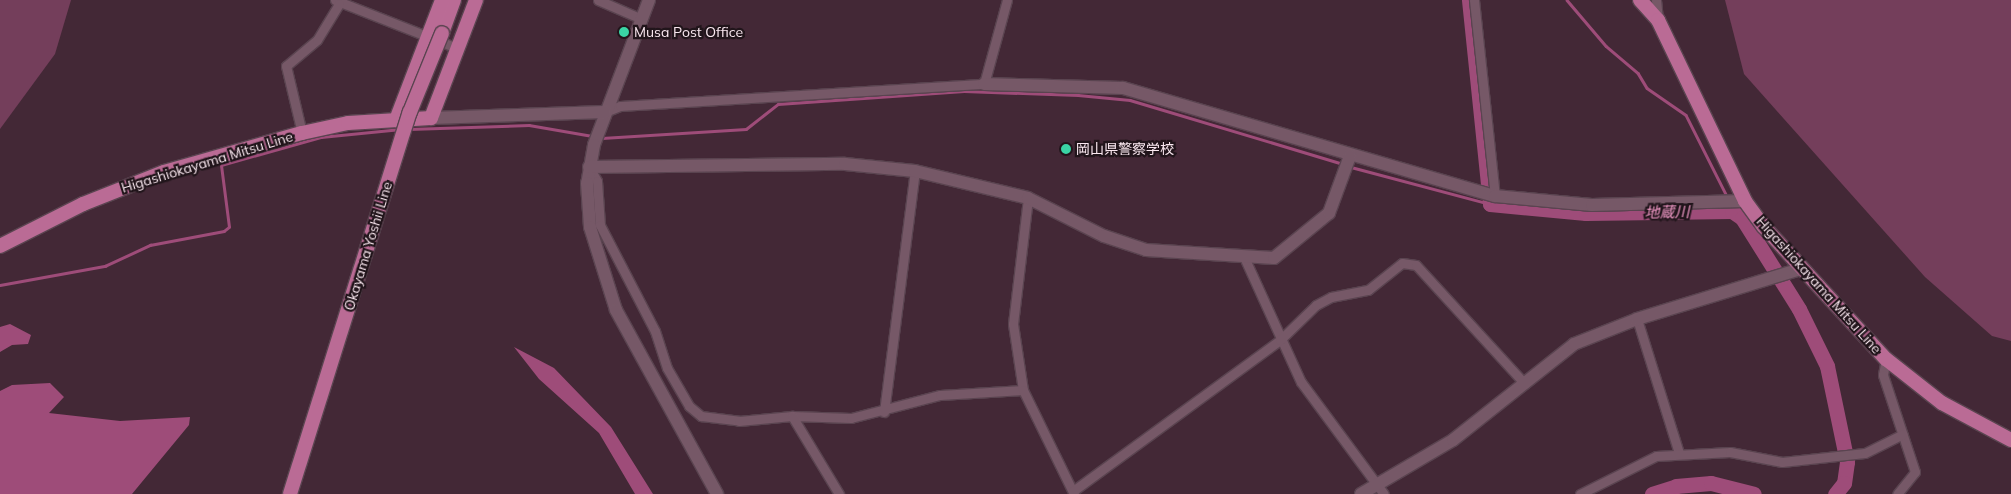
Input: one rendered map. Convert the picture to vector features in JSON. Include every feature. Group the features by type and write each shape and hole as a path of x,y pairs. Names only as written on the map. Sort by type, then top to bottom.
{"main road":[{"path":"396,120 442,0"},
{"name":"Okayama Yoshii Line","path":"290,494 410,112 454,0"},
{"path":"431,118 476,0"},
{"name":"Higashiokayama Mitsu Line","path":"1640,0 1658,20 1745,201 1801,269 1886,359 1942,402 2011,440"},
{"name":"Higashiokayama Mitsu Line","path":"0,246 115,190 302,133 396,120 431,118"}],"street":[{"path":"598,0 642,19"},
{"path":"649,0 594,144 589,167 590,227 613,302 717,494"},
{"path":"984,84 1007,0"},
{"path":"1474,0 1494,196"},
{"path":"1656,0 1658,20"},
{"path":"302,133 286,66 317,40 337,2 457,48"},
{"path":"431,118 603,117 620,106 984,84 1123,88 1350,156 1494,196 1592,204 1745,201"},
{"path":"589,167 845,164 915,171 1028,198 1104,236 1146,250 1274,258 1313,231 1329,213 1350,156"},
{"path":"589,167 597,181 600,225 689,406 702,416 739,421 792,416 851,418 884,412 940,395 1023,390"},
{"path":"884,412 915,171"},
{"path":"1028,198 1013,324 1023,390 1073,493 1280,340 1316,305 1331,297 1368,290 1402,263 1416,265 1525,384"},
{"path":"1244,257 1280,340 1301,382 1381,490"},
{"path":"1361,494 1381,490 1453,440 1574,344 1637,319 1801,269"},
{"path":"1637,319 1679,453"},
{"path":"1886,359 1883,375 1914,472 1897,494"},
{"path":"792,416 838,494"},
{"path":"1580,494 1625,468 1679,453 1730,452 1782,462 1866,453 1903,434"}],"shaded area":[{"path":"0,0 71,0 55,54 0,129"},
{"path":"1725,0 2011,0 2011,341 1992,336 1925,277 1744,74"},
{"path":"10,324 31,335 28,344 12,345 0,352 0,327"},
{"path":"514,347 554,368 611,427 653,494 635,494 599,433 539,379"},
{"path":"50,383 64,397 49,413 120,421 190,417 189,425 132,494 0,494 0,391 12,385"}],"waterway":[{"name":"地蔵川","path":"1469,0 1490,204 1586,213 1732,211 1742,218 1799,309 1827,366 1847,462 1844,483 1835,494"},
{"path":"1567,0 1606,46 1638,73 1647,88 1686,115 1728,198"},
{"path":"602,138 746,129 778,104 964,91 1078,95 1130,100 1344,164"},
{"path":"409,129 529,125 592,136"},
{"path":"0,285 105,266 150,245 224,231 229,227 221,165 321,137 401,129"},
{"path":"1351,167 1490,204"},
{"name":"地蔵川","path":"1652,494 1676,486 1711,483 1754,494"}],"place":[{"name":"Musa Post Office","path":"624,32"},
{"name":"岡山県警察学校","path":"1066,149"}]}
